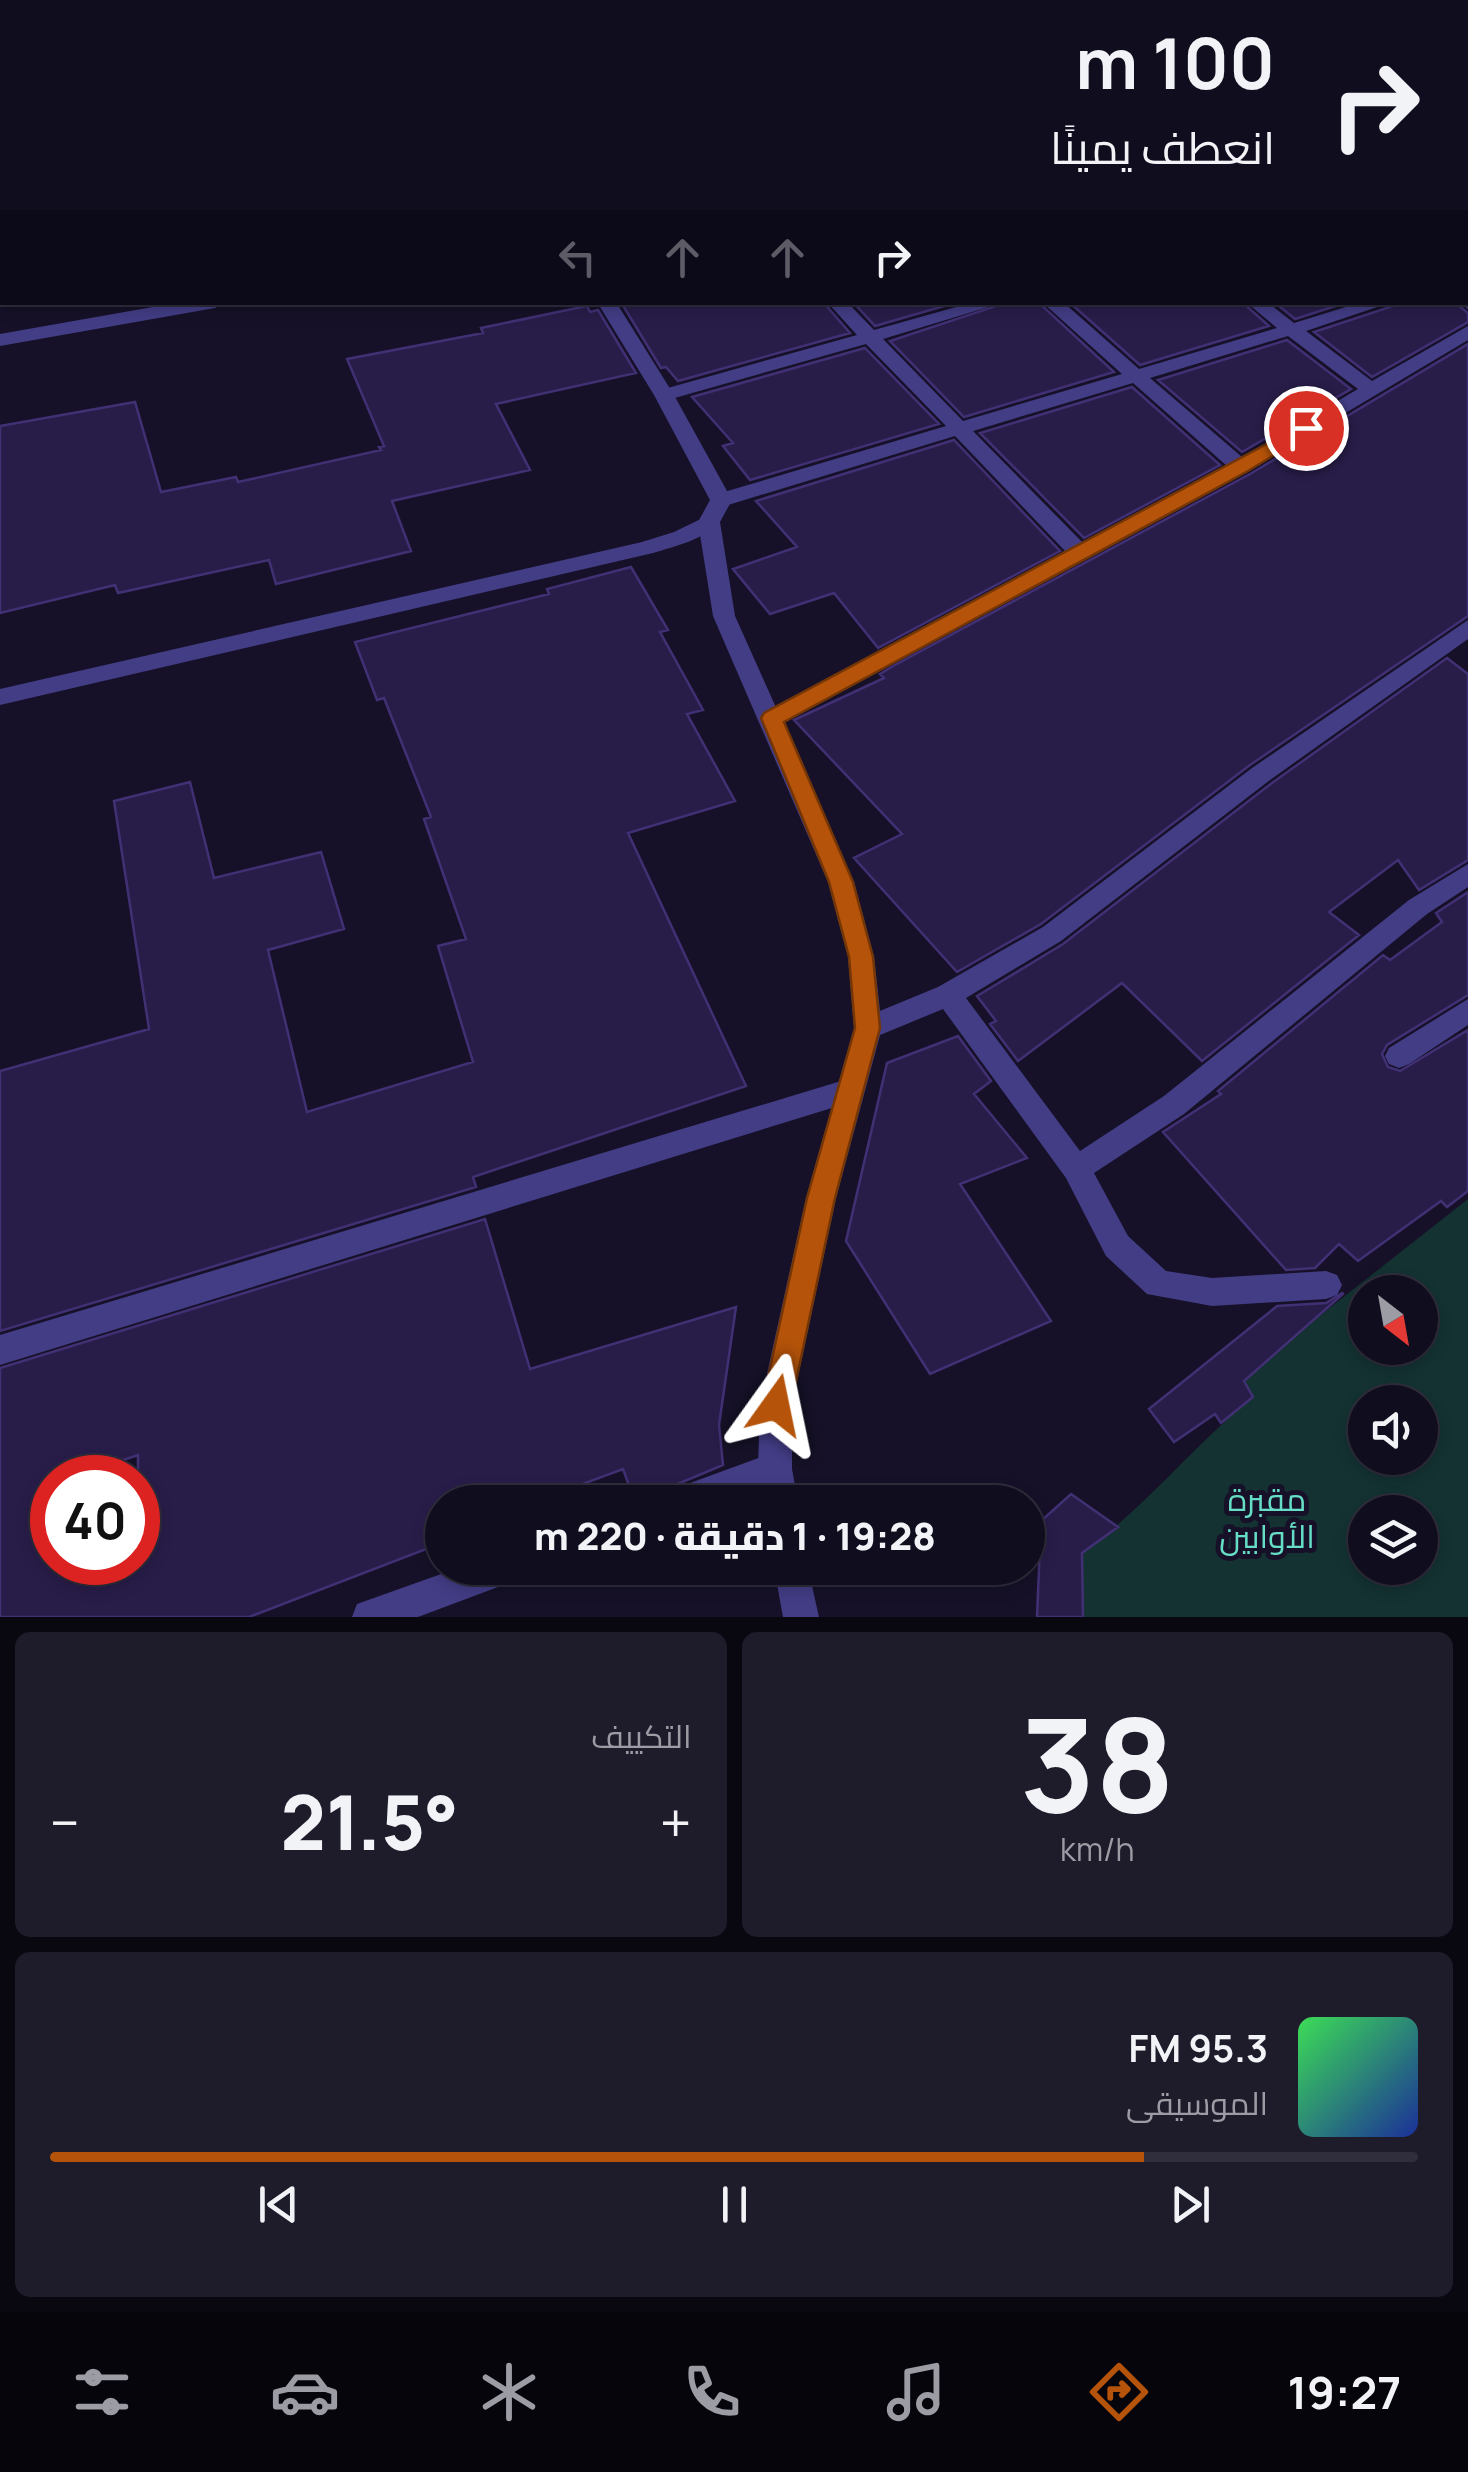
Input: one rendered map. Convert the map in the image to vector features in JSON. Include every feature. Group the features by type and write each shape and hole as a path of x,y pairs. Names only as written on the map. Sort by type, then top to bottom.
{"street":[{"path":"0,340 198,305"},
{"path":"608,305 664,395 715,511 724,616 841,882 861,957 868,1028 821,1198 776,1405 778,1485"},
{"path":"839,305 1082,554"},
{"path":"664,395 986,305"},
{"path":"1054,305 1242,467"},
{"path":"1259,305 1370,389"},
{"path":"0,698 644,548 682,537 715,511 958,431 1373,305"},
{"path":"772,718 1242,467 1468,332"},
{"path":"868,1028 948,995 1052,934 1261,774 1468,628"},
{"path":"1076,1169 1174,1105 1418,907 1468,874"},
{"path":"948,995 1076,1169 1117,1246 1158,1284 1212,1292 1326,1285"},
{"path":"1400,1056 1468,1010"},
{"path":"0,1350 851,1090"},
{"path":"728,1485 775,1468"},
{"path":"370,1617 459,1585"},
{"path":"795,1585 801,1617"}],"green space":[{"name":"مقبرة الأوابين","path":"1468,1199 1468,1617 1083,1617 1082,1553 1127,1517 1253,1397 1244,1381 1348,1294 1348,1365 1438,1365 1438,1275 1371,1275"}],"building":[{"path":"623,305 826,305 850,333 678,381 666,367 661,368"},
{"path":"856,305 948,305 875,326"},
{"path":"999,305 1041,305 1114,372 964,417 890,341"},
{"path":"1072,305 1245,305 1269,326 1140,365"},
{"path":"1278,305 1339,305 1295,319"},
{"path":"1396,305 1458,305 1468,313 1468,322 1372,377 1314,332"},
{"path":"587,306 590,312 598,310 636,373 496,404 530,470 392,501 411,551 276,584 269,560 118,593 115,585 0,613 0,426 135,402 161,492 236,477 238,482 381,450 379,447 384,446 347,359 483,333 481,328"},
{"path":"1287,340 1351,389 1242,452 1158,380"},
{"path":"1468,344 1468,616 1250,765 1041,924 957,972 854,858 902,834 794,720 884,678 880,674 893,666 1250,474"},
{"path":"865,348 939,424 750,480 723,446 733,443 692,397"},
{"path":"1132,387 1220,465 1084,538 980,433"},
{"path":"954,440 1060,551 878,648 834,593 770,614 733,569 797,547 756,501"},
{"path":"631,567 668,630 660,632 703,710 687,714 735,801 628,833 746,1086 473,1177 476,1187 0,1331 0,1071 149,1029 114,801 190,782 214,878 321,852 344,929 268,950 307,1112 473,1062 438,946 466,939 424,819 431,817 384,698 377,700 355,642 549,594 547,589"},
{"path":"1447,658 1468,674 1468,860 1419,890 1398,860 1329,912 1359,935 1202,1061 1122,983 1018,1061 990,1024 996,1021 977,996 1063,944 1272,783"},
{"path":"1468,892 1468,995 1387,1045 1382,1054 1388,1067 1400,1071 1468,1030 1468,1191 1447,1207 1441,1201 1358,1261 1339,1244 1315,1268 1286,1270 1163,1132 1221,1094 1218,1091 1383,955 1390,960 1442,922 1436,913"},
{"path":"958,1036 991,1081 974,1094 1027,1158 960,1184 1051,1321 930,1374 846,1241 887,1063"},
{"path":"485,1219 530,1369 736,1307 719,1425 723,1465 675,1485 629,1485 623,1469 580,1485 425,1485 425,1550 249,1617 0,1617 0,1368"},
{"path":"1342,1293 1244,1381 1253,1397 1221,1423 1215,1414 1174,1442 1149,1409 1277,1306 1326,1303"},
{"path":"1071,1494 1118,1527 1082,1553 1083,1617 1037,1617 1038,1585 1045,1585 1045,1517"}],"route":[{"path":"776,1405 821,1198 868,1028 861,957 841,882 772,718 1082,554 1306,428"}]}
